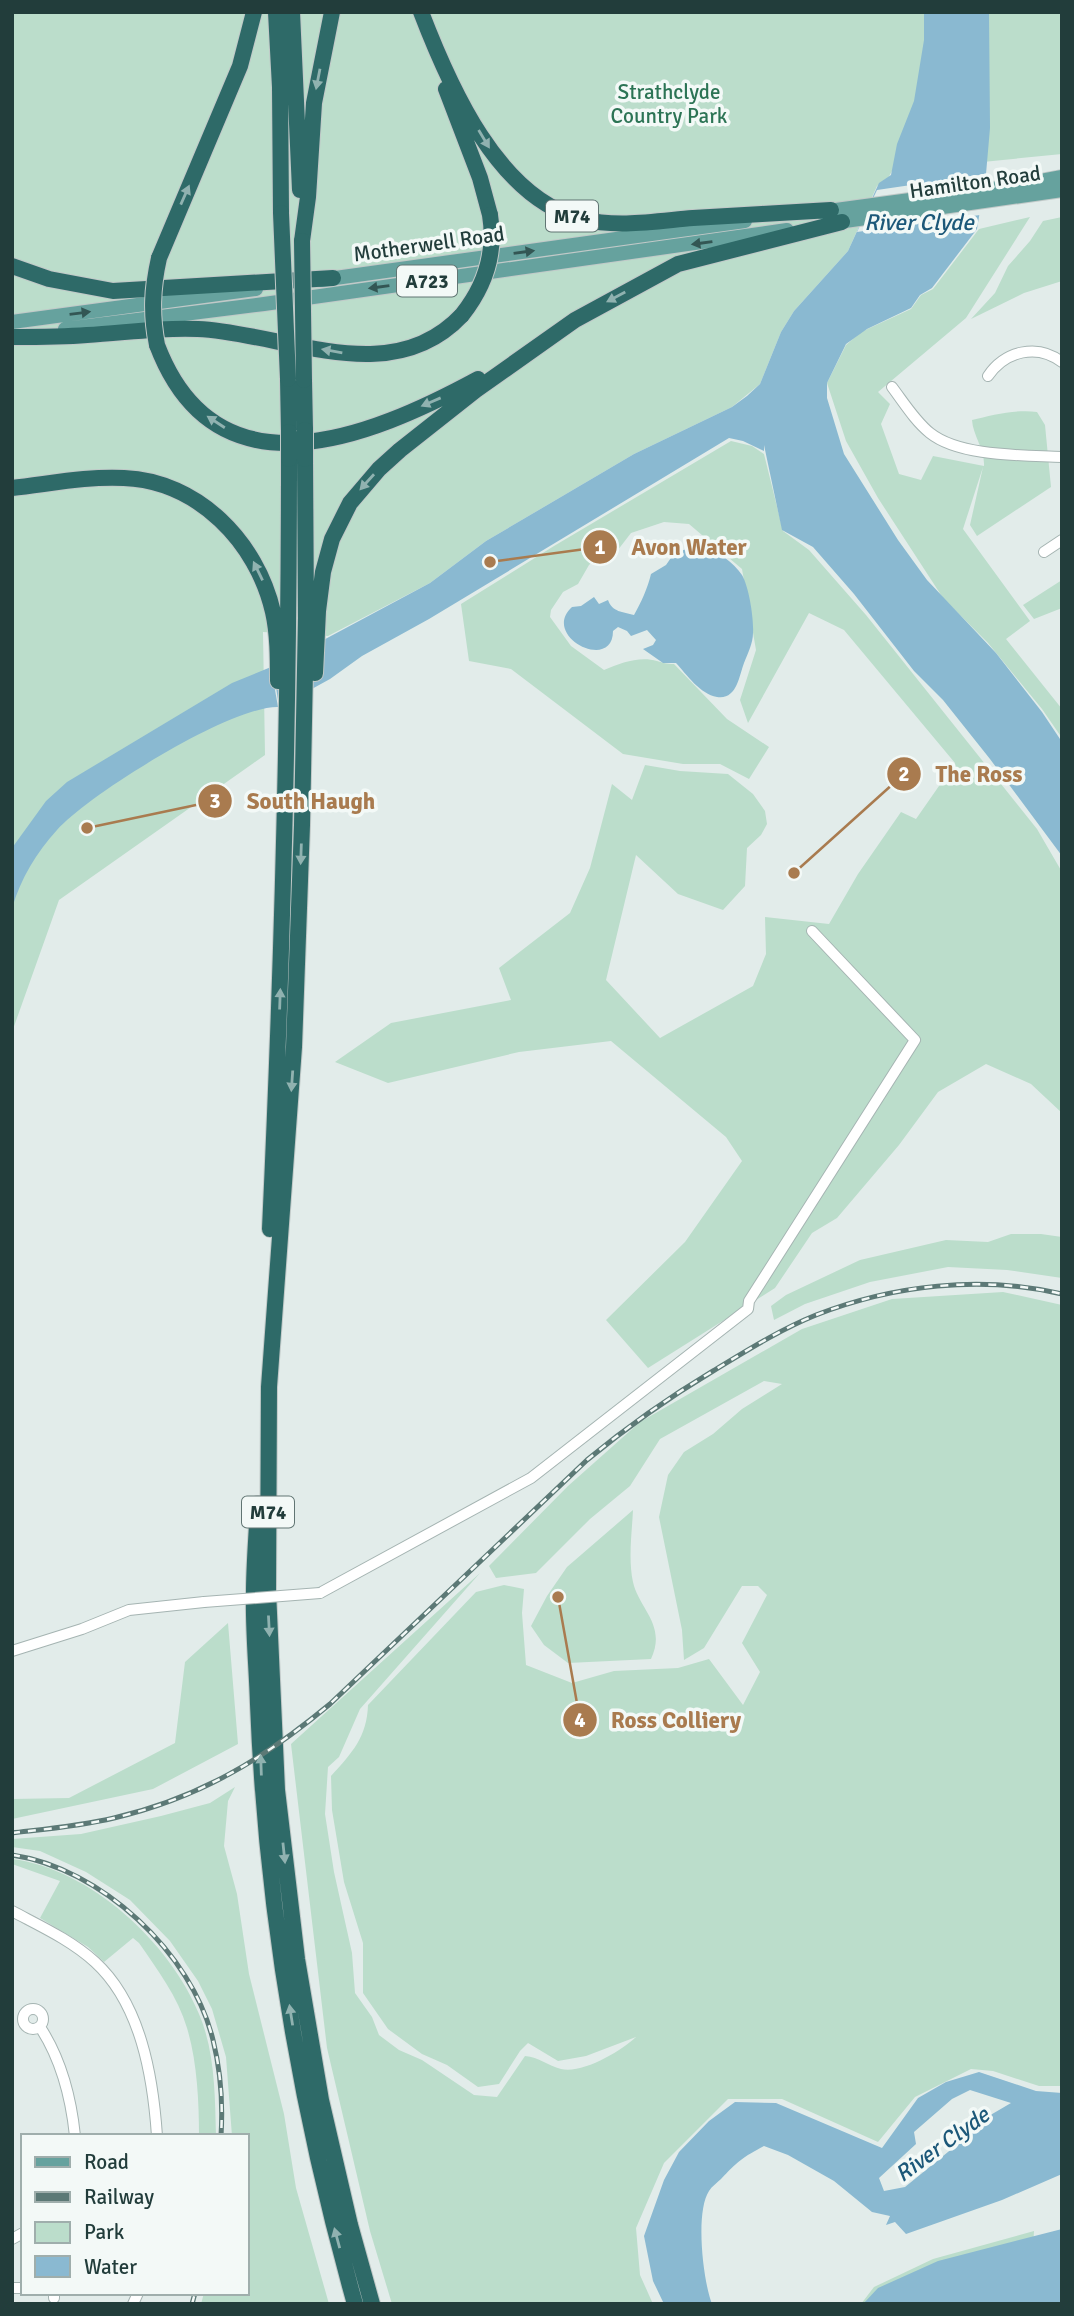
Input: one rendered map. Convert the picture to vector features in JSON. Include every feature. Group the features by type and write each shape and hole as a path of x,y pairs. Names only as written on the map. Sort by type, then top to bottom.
{"highway":[{"name":"M74","path":"254,12 240,66 159,258 152,297 153,327 164,363 188,400 210,419 240,436 261,442 316,443 353,433 437,400 556,335"},
{"name":"M74","path":"276,12 280,88 281,213 296,379"},
{"name":"M74","path":"292,12 302,241 296,379 297,459 283,631 284,899 254,1595 261,1780 272,1889 299,2063 327,2198 355,2304"},
{"name":"M74","path":"302,241 308,197 314,103 332,12"},
{"path":"12,336 200,329 345,353 383,354 425,343 447,328 462,315 478,292 486,271 491,250 489,215 471,155 415,12"},
{"name":"M74","path":"421,12 440,61 491,150 526,190 560,212 597,222 844,215"},
{"name":"M74","path":"312,615 332,539 350,503 363,486 400,450 476,390 575,320 678,264 844,215"},
{"path":"12,266 49,279 113,291 333,278"},
{"name":"M74","path":"297,459 312,615 294,1047 269,1387 268,1591 277,1790 297,1959 321,2100 350,2225 372,2304"},
{"name":"M74","path":"12,489 89,478 127,478 163,486 198,502 228,527 250,555 283,631"}],"main road":[{"name":"Hamilton Road","path":"1015,192 1062,177"},
{"name":"Hamilton Road","path":"844,215 1015,192 1062,190"},
{"name":"Motherwell Road","path":"12,321 844,215"},
{"name":"Motherwell Road","path":"12,336 264,304 844,215"}],"street":[{"path":"988,376 1004,359 1020,352 1042,352 1062,362"},
{"path":"892,387 929,433 941,440 961,448 1062,457"},
{"path":"1044,552 1062,540"},
{"path":"12,1651 82,1629 129,1610 320,1593 531,1478 748,1309 749,1301 915,1040 812,931"},
{"path":"12,1911 82,1951 107,1974 117,1989 139,2034 156,2116 157,2134"},
{"path":"40,2026 51,2044 72,2103 75,2134"}],"green space":[{"name":"Strathclyde Country Park","path":"12,12 1062,12 1062,154 892,171 887,180 877,186 848,251 794,311 781,332 760,384 732,407 634,454 486,541 430,583 328,636 263,632 265,755 59,900 12,1032"},
{"path":"1030,217 966,318 878,392 890,404 881,424 899,474 921,480 933,456 984,466 972,420 1029,411 1037,412 1045,425 1051,487 977,536 970,525 983,467 963,529 1030,621 1006,639 1062,709 1062,738 988,643 943,598 878,498 846,441 827,383 846,345 861,332 911,309 921,295 933,289 979,229"},
{"path":"1062,217 1062,281 1024,293 971,319 995,293 1008,266 1043,221"},
{"path":"731,441 752,446 764,454 783,531 809,550 866,615 1037,829 1062,872 1062,1113 1031,1084 986,1064 938,1092 899,1145 837,1218 812,1233 775,1288 648,1368 606,1320 685,1242 742,1161 726,1137 611,1041 519,1052 388,1083 335,1062 391,1023 511,1000 499,968 570,913 590,868 612,784 632,800 645,765 680,771 728,774 753,794 765,811 767,824 761,835 747,848 745,886 723,910 678,894 636,855 606,980 660,1038 753,986 766,954 765,917 829,924 858,874 901,812 916,819 955,763 844,630 809,613 748,723 740,700 756,650 742,569 689,524 664,522 631,533 614,555 596,558 589,565 578,584 563,592 551,610 550,617 571,646 604,670 637,660 674,664 727,719 769,747 749,779 720,764 683,764 623,754 511,669 469,661 461,604"},
{"path":"1062,580 1062,608 1034,619 1023,605"},
{"path":"1011,1234 1062,1237 1062,1278 1007,1270 948,1267 870,1282 805,1304 774,1320 771,1306 786,1295 860,1260 946,1240 988,1242"},
{"path":"1003,1292 1062,1305 1062,2086 1039,2086 993,2071 971,2069 915,2097 878,2142 782,2099 728,2099 664,2163 636,2228 640,2275 653,2304 392,2304 370,2231 327,2048 291,1744 480,1573 360,1709 339,1757 328,1767 325,1814 334,1872 352,1953 355,1993 372,2017 379,2035 474,2095 497,2097 525,2056 556,2068 570,2070 590,2065 621,2049 636,2037 586,2056 558,2061 528,2043 499,2084 478,2087 447,2065 422,2054 388,2029 363,1993 363,1943 344,1882 332,1810 331,1776 352,1752 361,1735 368,1705 476,1592 504,1585 524,1589 522,1613 526,1665 572,1683 614,1671 678,1668 709,1659 743,1705 760,1672 742,1643 767,1595 758,1586 742,1586 704,1648 684,1660 682,1630 659,1517 668,1475 684,1452 713,1434 742,1409 782,1384 764,1381 660,1439 630,1486 590,1519 536,1573 496,1578 489,1566 568,1486 640,1422 802,1329 892,1299"},
{"path":"633,1510 633,1582 654,1627 655,1647 651,1659 568,1663 544,1645 531,1626 567,1567"},
{"path":"228,1623 238,1744 153,1789 12,1819 12,1799 69,1798 175,1743 185,1662"},
{"path":"235,1787 228,1801 224,1846 237,1894 249,1974 284,2114 296,2188 329,2304 201,2304 203,2295 248,2295 248,2134 232,2134 226,2057 212,2009 198,1981 170,1941 130,1900 86,1872 40,1851 12,1847 12,1839 81,1834 210,1803"},
{"path":"12,1859 42,1866 70,1877 98,1894 148,1936 169,1961 186,1987 204,2028 213,2074 216,2134 199,2134 197,2081 187,2028 173,1994 139,1943 133,1938 104,1962 88,1947 40,1918 60,1881 12,1864"},
{"path":"1034,2231 1033,2247 903,2304 861,2304 874,2287 933,2259"}],"water":[{"name":"River Clyde","path":"924,12 989,12 990,128 977,229 932,288 920,295 911,308 867,329 846,344 827,383 827,398 844,454 898,540 927,580 996,653 1062,742 1062,856 990,759 943,700 914,671 854,594 813,547 782,530 764,445 764,451 729,438 429,619 362,656 330,679 279,707 273,667 430,583 486,541 634,454 732,407 760,384 781,332 794,311 848,251 879,183 891,175 897,144 914,101 924,40"},
{"path":"704,545 739,571 745,580 750,603 752,640 736,686 729,695 717,697 705,692 676,663 663,663 643,649 653,645 656,640 647,630 631,636 618,627 613,631 610,643 602,649 592,650 580,646 565,629 565,618 572,607 581,606 594,597 599,604 608,600 615,609 634,615 651,574 666,565 675,552"},
{"path":"271,667 278,707 256,711 196,736 98,795 57,830 42,848 25,876 12,908 12,848 46,801 67,782 232,683"},
{"path":"979,2072 1036,2091 1062,2093 1062,2174 1002,2200 906,2234 895,2222 886,2225 890,2216 872,2212 834,2181 788,2155 764,2146 732,2168 710,2189 705,2201 702,2214 702,2247 712,2304 664,2304 653,2281 644,2236 664,2180 679,2152 709,2121 735,2102 776,2103 882,2148 918,2098 946,2082","holes":["970,2090 1011,2103 958,2134 959,2143 905,2187 884,2191 879,2178 916,2144 914,2132 952,2099"]},
{"path":"1062,2229 1062,2304 863,2304 878,2288 938,2261"}],"pier":[{"path":"986,174 980,215 857,232 877,190"}],"railway":[{"path":"12,1833 88,1823 145,1810 202,1788 255,1759 330,1704 587,1460 648,1413 750,1348 789,1327 816,1315 876,1296 938,1286 1000,1285 1062,1294"},
{"path":"12,1855 45,1863 78,1877 109,1896 138,1920 164,1947 185,1976 202,2008 213,2040 221,2088 221,2134"},
{"path":"192,2304 194,2295"}],"place":[{"name":"Avon Water","path":"490,562"},
{"name":"South Haugh","path":"87,828"},
{"name":"The Ross","path":"794,873"},
{"name":"Ross Colliery","path":"558,1597"}]}
